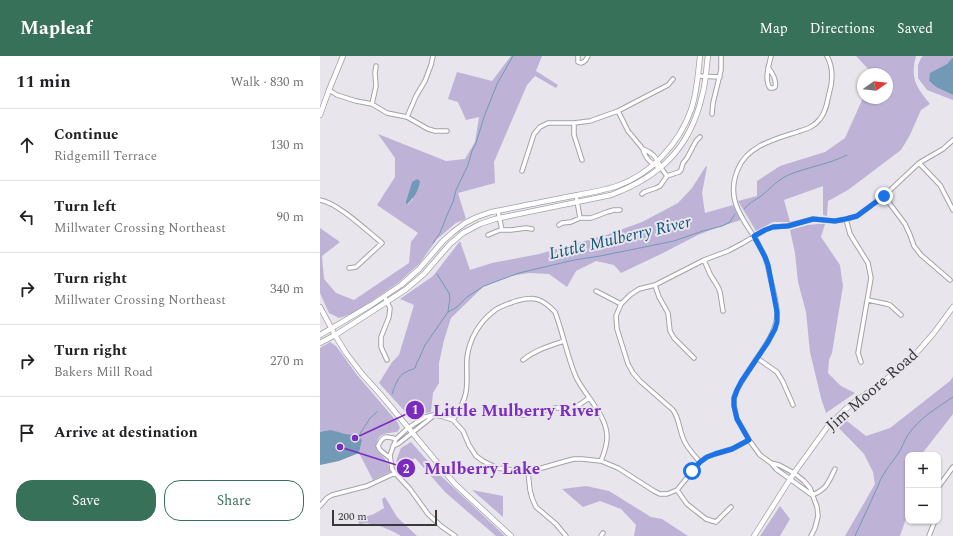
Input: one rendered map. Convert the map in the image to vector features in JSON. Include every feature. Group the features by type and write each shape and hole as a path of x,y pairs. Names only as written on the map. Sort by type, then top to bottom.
{"street":[{"path":"320,115 343,56"},
{"path":"407,117 416,96 425,81 433,56"},
{"path":"578,56 578,62 581,63 584,62 588,56"},
{"path":"320,335 401,285 419,269 443,241 465,223 477,217 498,211 616,186 635,177 653,165 679,137 684,128 693,103 700,56"},
{"path":"320,343 405,290 424,274 450,244 463,233 480,224 500,218 611,195 628,189 661,168 675,154 687,136 698,113 703,94 708,56"},
{"path":"712,114 713,103 720,77 721,56"},
{"path":"768,68 776,84 773,88 770,88 768,85 768,68 771,56"},
{"path":"812,495 790,480 776,469 772,463 760,455 737,419 734,398 741,382 775,329 777,312 768,265 765,257 736,207 733,195 737,170 749,152 756,147 813,127 820,119 826,109 832,82 832,69 827,56"},
{"path":"372,104 376,86 376,66"},
{"path":"698,76 720,77"},
{"path":"522,171 534,134 540,127 548,123 574,123 590,121 618,111 668,85 673,79"},
{"path":"329,90 356,101 372,104 387,113 407,117 428,129 447,132"},
{"path":"618,111 628,131 643,149 644,153 653,165 661,168"},
{"path":"574,123 574,135 582,160"},
{"path":"642,194 660,186 667,176 681,170 683,163 700,136"},
{"path":"700,462 687,446 683,438 677,416 673,410 640,381 628,364 617,329 616,316 621,304 639,289 655,285 704,260 728,251 773,227 788,226 813,219 835,221 857,216 884,196 919,164 943,149 953,140"},
{"path":"643,149 648,150 658,160 661,168 667,176"},
{"path":"919,164 940,185 953,210"},
{"path":"576,195 580,218"},
{"path":"884,196 905,224 914,246 921,255 950,280"},
{"path":"320,200 332,204 382,243 356,267 349,268"},
{"path":"559,226 562,223 571,222 580,218 591,218 614,210 620,210"},
{"path":"498,211 502,230"},
{"path":"846,219 850,234 868,263 871,278 858,353 861,362"},
{"path":"488,235 502,230 532,229"},
{"path":"704,260 720,292 723,311"},
{"path":"655,285 659,297 668,314 670,331 672,335 694,358"},
{"path":"596,291 621,304"},
{"path":"384,296 390,308 389,317 381,337 381,347 387,360"},
{"path":"453,420 463,402 466,391 467,358 469,345 475,332 484,320 504,305 523,299 537,299 548,304 555,312 577,378 601,417 607,436 606,448 602,461"},
{"path":"868,300 890,305 900,315"},
{"path":"320,307 331,329 346,353 362,374 454,484 511,536"},
{"name":"Jim Moore Road","path":"754,536 794,473 828,426 849,406 905,364 933,334 953,307"},
{"path":"523,360 541,348 564,341"},
{"path":"757,358 777,372 793,405"},
{"path":"515,415 527,415 556,408 571,408 579,405 589,398"},
{"path":"393,446 398,444 433,416"},
{"path":"455,536 428,514 392,469 390,455 396,439 408,428 425,417 441,416 453,420 463,431 476,456 496,468 528,472 566,460 582,459 602,461 618,468 660,494 667,494 677,490 700,462 711,456 732,449 749,440"},
{"path":"390,458 380,450 378,446 382,439 387,436 396,439"},
{"path":"772,463 779,464 794,473 810,488 817,507 818,516 815,528 810,536"},
{"path":"941,483 953,467"},
{"path":"812,495 826,487 835,469"},
{"path":"528,472 530,490 536,507 556,524 566,536"},
{"path":"320,506 332,495 367,486 395,473"},
{"path":"677,490 687,504 706,519 716,522 731,507"},
{"path":"929,536 934,524"}],"shaded area":[{"path":"511,56 542,56 536,71 558,85 556,88 535,76 527,85 494,162 495,183 458,193 466,219 456,223 437,239 420,263 399,282 354,313 339,318 329,313 320,293 320,228 340,242 322,256 324,279 336,293 354,300 409,263 411,242 418,233 377,205 395,177 395,158 378,134 446,161 465,159 475,142 479,117 466,120 458,102 448,99 457,72 492,81","holes":["412,182 413,199 408,204 406,201"]},
{"path":"856,56 916,56 914,76 918,87 930,104 921,110 910,135 901,150 848,190 828,201 827,216 823,215 823,186 784,200 790,222 773,222 756,231 738,201 757,196 757,181 780,166 825,152 845,138 860,104 893,104 893,68 867,68"},
{"path":"923,56 953,56 946,64 931,73 929,81 936,87 953,95 953,100 927,90 918,78 918,65"},
{"path":"706,166 702,193 705,213 733,205 741,220 698,235 621,273 614,265 596,261 576,271 567,287 549,274 529,273 510,276 483,287 451,318 439,363 439,383 433,393 431,412 409,416 379,383 392,362 399,355 414,305 400,299 433,276 460,241 470,270 492,263 539,254 606,235 642,222 678,203 692,188"},
{"path":"825,224 821,237 840,265 843,286 832,353 829,360 828,373 841,386 855,393 826,413 810,352 806,312 798,282 795,253 790,230"},
{"path":"330,342 336,346 357,375 398,423 400,428 397,432 387,433 378,438 377,451 386,460 390,472 373,480 359,453 362,440 358,435 329,431 320,432 320,348"},
{"path":"953,377 953,414 923,452 905,452 905,522 900,536 845,536 875,484 873,472 864,454 837,426 843,418 866,436 890,428 950,381"},
{"path":"411,442 440,475 505,536 496,536 468,512 445,492 415,458 400,470 396,461 401,448"},
{"path":"586,486 609,491 651,517 662,519 688,536 634,536 636,525 621,509 600,501 583,507 562,489"},
{"path":"472,490 503,496 503,517"},
{"path":"385,497 397,517 417,536 401,536 380,526 367,523 359,524 358,519 374,514 384,508 382,499"},
{"path":"780,506 790,519 780,536 760,536"}],"water":[{"path":"953,57 953,95 936,87 929,81 930,73 947,64"},
{"path":"417,179 420,181 416,194 406,204 412,182"},
{"path":"331,430 345,434 358,435 362,440 359,453 339,461 320,465 320,432"}],"waterway":[{"path":"433,243 440,233 453,202 456,190 468,165 497,84 513,56"},
{"name":"Little Mulberry River","path":"744,209 787,176 847,155"},
{"name":"Little Mulberry River","path":"392,394 397,381 403,373 415,368 425,345 448,312 457,307 467,297 484,286 519,273 574,260 674,241 722,226 730,222 735,214"},
{"path":"437,274 449,293 450,298 448,312"},
{"path":"855,536 882,477 898,454 912,429 923,418 953,397"},
{"name":"Little Mulberry River","path":"358,436 370,418 377,412"}],"place":[{"name":"Little Mulberry River","path":"355,438"},
{"name":"Mulberry Lake","path":"340,447"}],"route":[{"path":"692,471 707,457 732,449 749,440 737,419 734,398 741,382 768,342 777,322 777,312 768,265 754,236 773,227 788,226 813,219 835,221 857,216 884,196"}]}
